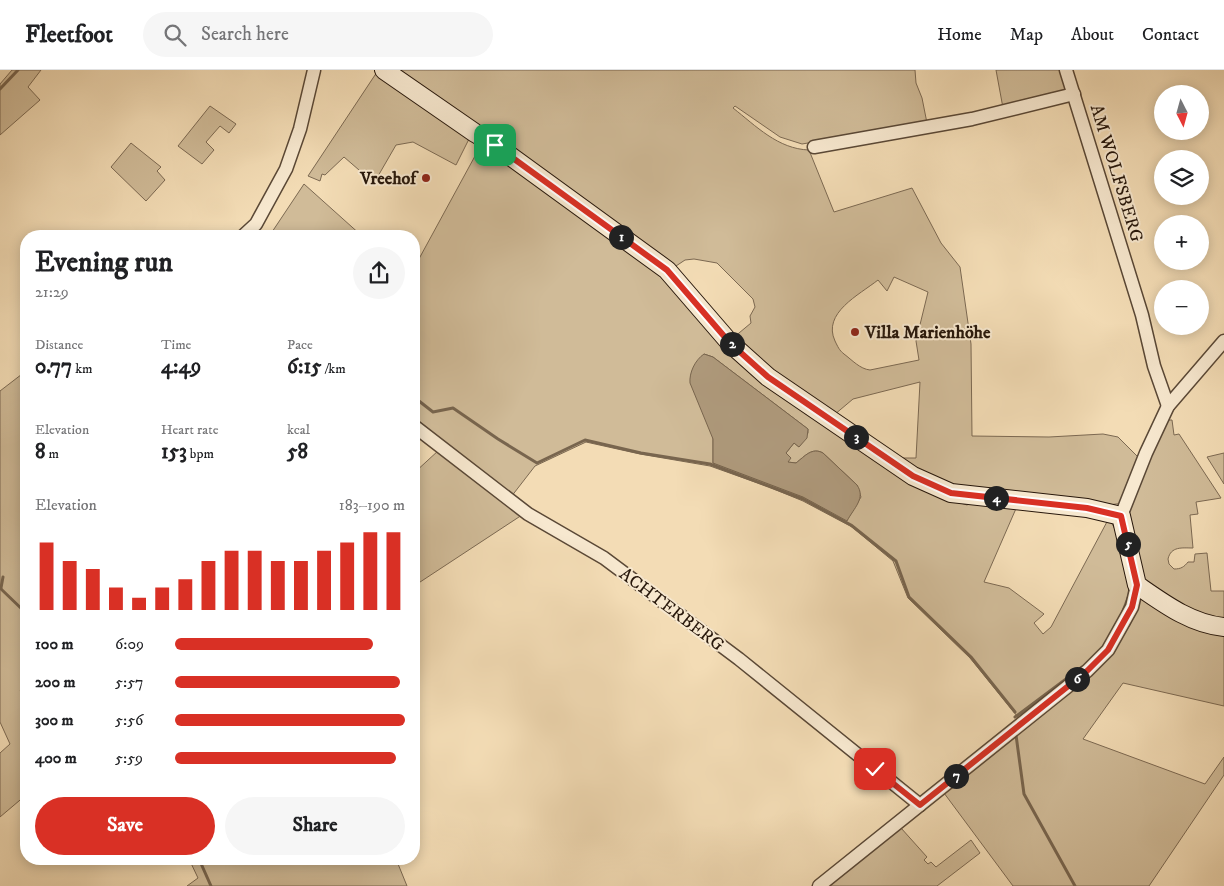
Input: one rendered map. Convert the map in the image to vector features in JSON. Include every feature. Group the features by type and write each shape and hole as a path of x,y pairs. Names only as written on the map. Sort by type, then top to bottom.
{"street":[{"path":"250,230 256,224 286,170 300,129 314,70"},
{"path":"384,70 495,145 667,270 730,343 768,377 913,476 951,493 1087,508 1121,516"},
{"name":"AM WOLFSBERG","path":"1066,70 1142,315 1154,366 1168,406"},
{"name":"AM WOLFSBERG","path":"814,147 972,119 1074,94"},
{"path":"819,886 1087,671 1108,650 1132,607 1137,585 1121,516 1146,453 1168,406 1224,341"},
{"name":"ACHTERBERG","path":"420,431 528,514 604,558 739,659 920,805"},
{"path":"1137,585 1173,610 1214,626 1224,627"}],"shaded area":[{"path":"12,70 41,70 28,87 40,100 0,135 0,84"},
{"path":"393,70 915,70 916,83 922,98 927,123 802,144 780,137 735,106 733,108 777,141 787,146 809,150 834,212 912,188 941,243 960,267 971,344 972,436 1049,437 1103,434 1118,437 1139,458 1123,503 1109,505 947,484 896,458 916,458 920,382 853,399 834,415 772,374 733,338 751,323 750,316 755,307 753,299 717,263 694,259 685,260 673,268 663,256 643,245","holes":["894,277 928,292 916,341 919,360 870,370 856,364 842,353 832,331 838,313 844,306 878,280 887,291"]},
{"path":"996,70 1064,70 1071,92 1003,108"},
{"path":"377,72 470,137 456,165 413,142 396,145 374,183 344,157 325,175 322,174 320,181 308,176"},
{"path":"210,106 236,124 229,133 220,126 206,142 214,150 202,164 178,146"},
{"path":"131,143 161,167 157,171 165,180 146,201 111,167"},
{"path":"481,145 655,266 727,344 938,496 967,505 980,498 1018,504 984,582 1009,588 1044,614 1034,623 1043,634 1051,627 1109,518 1118,535 1133,588 1111,638 1094,660 1017,716 970,658 908,598 893,561 852,527 803,501 710,466 640,454 586,442 535,466 511,497 420,426 420,257","holes":["704,354 713,357 808,429 808,433 799,447 794,443 786,453 787,462 796,463 809,453 819,451 857,485 861,497 847,520 803,497 713,463 713,439"]},
{"path":"304,184 355,230 273,230"},
{"path":"704,354 713,357 808,429 807,438 799,447 794,443 786,453 791,458 788,462 796,463 809,453 819,451 857,485 860,499 847,521 803,497 713,463 713,439 690,383 693,367"},
{"path":"20,376 20,800 0,817 0,753 10,744 0,722 0,391"},
{"path":"1165,420 1172,420 1174,435 1179,434 1221,498 1196,502 1198,514 1190,515 1193,548 1174,550 1169,555 1169,564 1174,569 1180,568 1188,562 1194,562 1195,554 1207,553 1211,591 1224,591 1224,620 1199,615 1163,599 1139,574 1127,511"},
{"path":"439,450 522,515 420,582 420,467"},
{"path":"1224,453 1224,484 1207,457"},
{"path":"1140,599 1224,632 1224,706 1123,683 1083,739 1205,784 1224,757 1224,775 1149,886 1013,886 944,793 1118,643 1130,625"},
{"path":"901,828 927,857 924,860 928,864 931,862 936,867 971,840 980,853 937,886 828,886"},
{"path":"192,865 398,865 407,886 187,886 198,878"}],"waterway":[{"path":"0,89 18,70"},
{"path":"420,402 433,412 453,408 537,463 585,440 641,453 710,464 803,499 851,525 896,561 909,597 971,657 1015,712"},
{"path":"1,588 3,577"},
{"path":"0,588 20,607"},
{"path":"1123,611 1128,598"},
{"path":"1015,717 1082,667"},
{"path":"1016,735 1024,794 1075,886"},
{"path":"202,865 211,886"}],"place":[{"name":"Vreehof","path":"426,178"},
{"name":"Villa Marienhöhe","path":"855,332"}],"route":[{"path":"495,145 667,270 730,343 768,377 913,476 951,493 1087,508 1121,516 1137,585 1132,607 1108,650 1087,671 920,805 875,769"}]}
